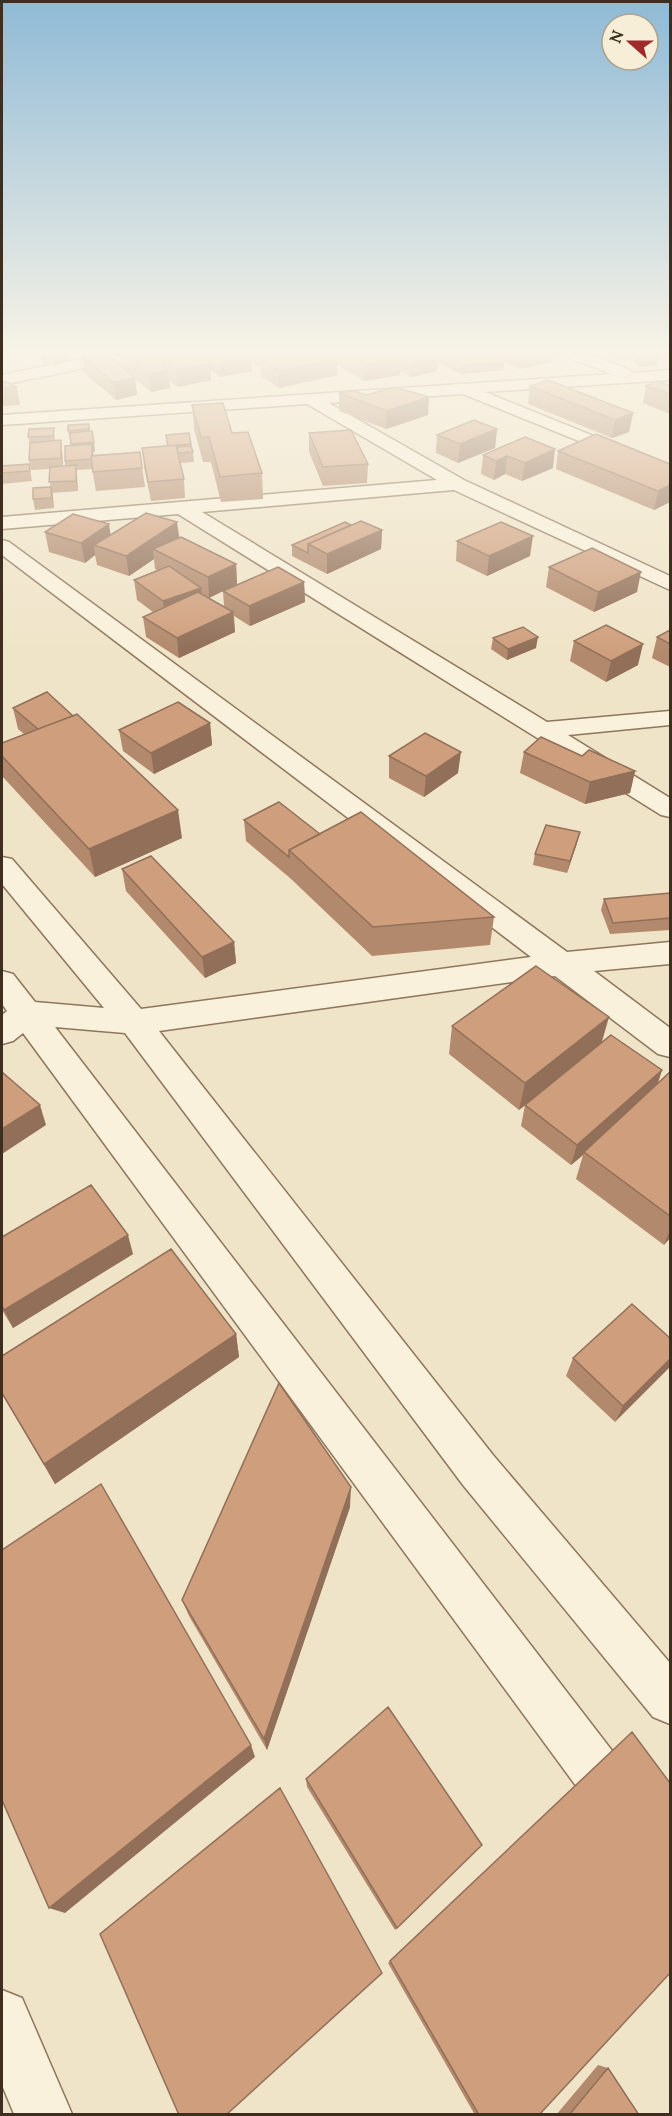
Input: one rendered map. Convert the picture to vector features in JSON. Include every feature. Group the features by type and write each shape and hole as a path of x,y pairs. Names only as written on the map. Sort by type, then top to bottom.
{"street":[{"path":"405,454 457,484 670,584"},
{"path":"623,454 670,473"},
{"path":"2,523 457,484"},
{"path":"181,507 670,809"},
{"path":"2,546 670,1045"},
{"path":"649,573 670,571"},
{"path":"544,730 670,718"},
{"path":"2,866 134,1022 478,1470 670,1700"},
{"path":"10,1009 134,1022 560,964 670,953"},
{"path":"10,1009 670,1869"},
{"path":"2,2018 43,2115"}],"building":[{"path":"29,454 61,454 61,458 29,460"},
{"path":"65,454 92,454 91,459 65,461"},
{"path":"140,454 142,468 93,472 91,456"},
{"path":"143,454 178,454 184,479 148,482"},
{"path":"214,454 255,454 262,473 220,477"},
{"path":"318,454 363,454 368,464 323,467"},
{"path":"545,454 525,463 507,456 496,461 483,455"},
{"path":"565,454 645,454 670,464 670,485 658,491"},
{"path":"29,464 30,471 2,473 2,466"},
{"path":"76,465 76,481 49,482 50,467"},
{"path":"51,487 52,498 33,499 33,488"},
{"path":"146,513 177,522 126,556 94,545"},
{"path":"73,514 109,524 81,543 45,532"},
{"path":"361,521 382,530 327,554 308,544"},
{"path":"345,522 351,525 308,544 308,553 292,545"},
{"path":"501,522 533,536 489,556 457,541"},
{"path":"181,537 236,564 208,577 153,549"},
{"path":"592,548 641,572 598,592 549,567"},
{"path":"169,566 201,588 163,601 134,580"},
{"path":"278,567 304,582 249,606 223,591"},
{"path":"198,592 233,612 177,638 143,617"},
{"path":"606,625 643,644 611,661 574,641"},
{"path":"523,627 538,637 508,649 493,638"},
{"path":"670,630 670,644 657,637"},
{"path":"47,692 73,716 38,729 13,708"},
{"path":"178,702 210,723 151,753 119,730"},
{"path":"77,714 178,810 89,849 2,756 2,743"},
{"path":"425,733 461,752 426,776 389,756"},
{"path":"541,737 582,756 589,750 635,771 590,782 524,752"},
{"path":"279,802 320,834 289,850 289,857 244,820"},
{"path":"361,812 494,917 373,927 289,850"},
{"path":"546,825 580,832 570,861 535,854"},
{"path":"151,856 234,942 202,957 122,869"},
{"path":"670,893 670,918 613,923 604,899"},
{"path":"536,966 609,1017 525,1083 452,1026"},
{"path":"611,1035 662,1070 577,1145 525,1105"},
{"path":"2,1072 40,1105 2,1129"},
{"path":"670,1072 670,1216 584,1152"},
{"path":"91,1185 128,1235 4,1310 2,1306 2,1237"},
{"path":"171,1249 236,1334 44,1464 2,1393 2,1356"},
{"path":"632,1304 670,1338 670,1359 623,1406 573,1358"},
{"path":"279,1383 351,1487 264,1739 182,1600"},
{"path":"101,1484 251,1745 49,1908 2,1800 2,1550"},
{"path":"388,1707 482,1845 397,1928 306,1779"},
{"path":"632,1732 670,1783 670,1973 539,2115 479,2115 390,1961"},
{"path":"280,1788 382,1973 226,2115 179,2115 100,1934"},
{"path":"608,2068 639,2115 569,2115"}]}
